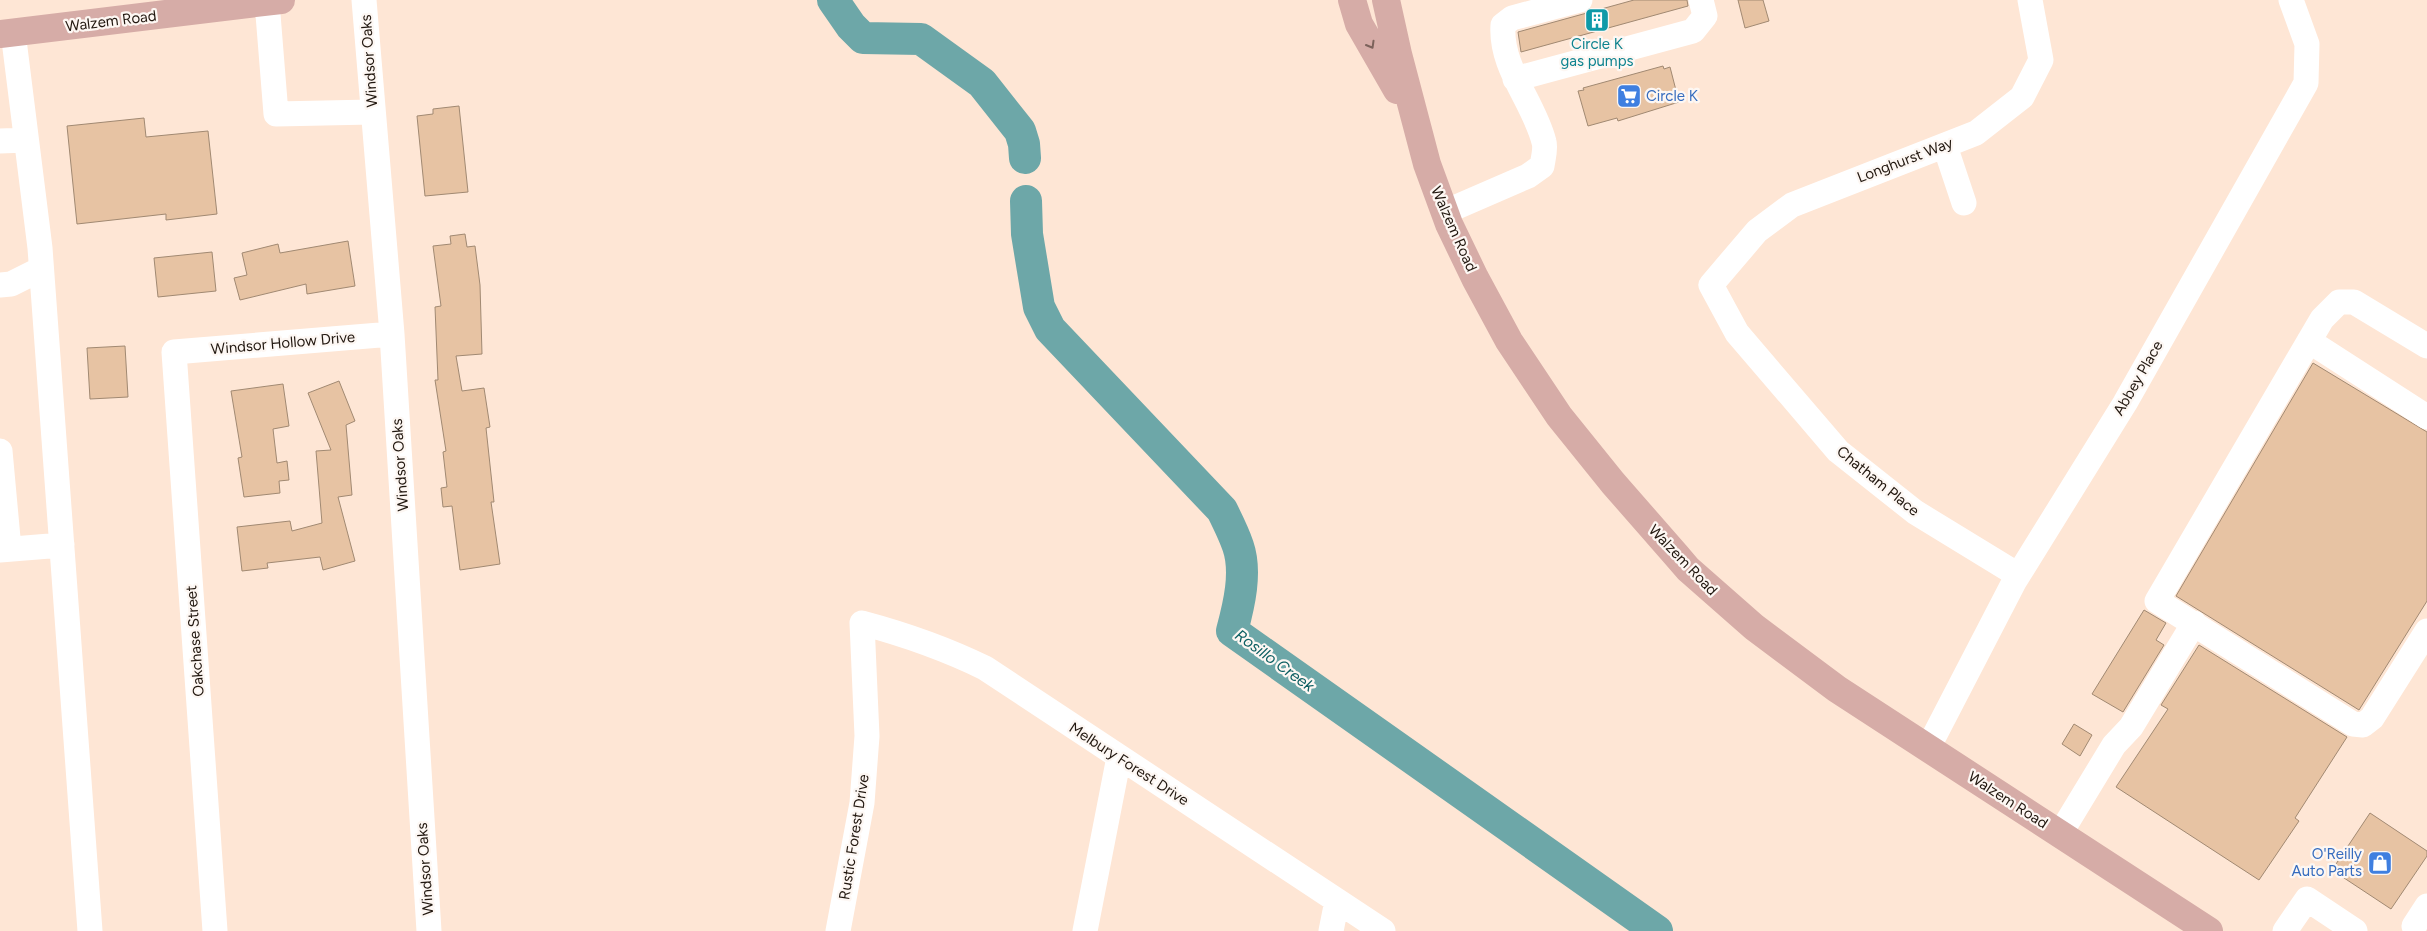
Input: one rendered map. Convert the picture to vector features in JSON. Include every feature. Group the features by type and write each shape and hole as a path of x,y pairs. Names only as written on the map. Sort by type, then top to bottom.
{"main road":[{"path":"1352,0 1359,24 1416,122"},
{"name":"Walzem Road","path":"1386,0 1427,164 1445,212 1464,254 1509,340 1559,416 1613,483 1688,569 1754,628 1837,689 2209,931"},
{"path":"1393,32 1402,0"},
{"name":"Walzem Road","path":"6,33 274,1"}],"street":[{"name":"Windsor Oaks","path":"364,0 392,334 429,931"},
{"path":"1445,212 1528,176 1542,166 1545,144 1515,79 1502,37 1502,25 1512,18 1580,0"},
{"path":"1515,79 1693,31 1706,16 1701,0"},
{"name":"Longhurst Way","path":"1711,285 1757,231 1792,205 1894,164 1976,134 2022,97 2041,60 2030,0"},
{"name":"Abbey Place","path":"1928,748 2018,575 2125,402 2306,83 2307,44 2291,0"},
{"path":"274,1 276,114 372,112"},
{"path":"6,33 26,140 41,269 90,931"},
{"path":"0,141 26,140"},
{"path":"1945,146 1964,203"},
{"path":"0,285 21,280 41,269"},
{"name":"Chatham Place","path":"1711,285 1737,333 1838,450 1915,512 2018,575"},
{"path":"2427,346 2354,302 2339,302 2322,319 2158,601 2353,724 2363,725 2372,718 2427,631"},
{"name":"Windsor Hollow Drive","path":"174,352 392,334"},
{"path":"2309,341 2427,417"},
{"name":"Oakchase Street","path":"174,352 216,931"},
{"path":"0,451 5,550 62,545"},
{"name":"Melbury Forest Drive","path":"862,623 913,636 949,650 985,668 1383,931"},
{"name":"Rustic Forest Drive","path":"838,931 862,803 867,736 862,623"},
{"path":"2060,834 2114,745 2131,727 2194,623"},
{"path":"1085,931 1119,757"},
{"path":"2285,931 2308,899 2356,931"},
{"path":"1331,931 1337,901"}],"building":[{"name":"Circle K gas pumps","path":"1634,0 1687,0 1688,6 1521,52 1518,32"},
{"path":"1738,0 1763,0 1769,21 1745,28"},
{"name":"Circle K","path":"1663,66 1664,69 1670,67 1679,102 1618,121 1617,118 1588,126 1578,91"},
{"path":"459,106 468,192 425,196 417,116 433,114 433,109"},
{"path":"144,118 146,137 208,131 217,214 166,220 166,214 77,224 67,126"},
{"path":"465,234 467,247 475,246 480,285 482,354 456,356 462,391 484,388 490,427 486,428 494,502 491,502 500,564 460,570 452,506 443,507 441,488 447,487 443,452 446,451 435,380 438,380 435,307 441,306 433,246 451,244 450,236"},
{"path":"348,241 355,286 307,294 306,284 240,300 234,278 247,275 242,253 278,244 280,253"},
{"path":"212,252 216,291 158,297 154,258"},
{"path":"125,346 128,397 90,399 87,348"},
{"path":"2313,363 2427,432 2427,601 2359,710 2176,596"},
{"path":"339,381 355,421 346,425 352,495 338,497 355,561 323,570 320,557 267,563 268,568 242,571 237,527 290,521 292,531 322,523 316,451 331,450 308,393"},
{"path":"283,384 289,426 273,429 277,463 287,461 289,480 279,481 280,493 244,497 238,458 242,457 231,391"},
{"path":"2144,610 2166,623 2156,640 2164,645 2123,712 2092,694"},
{"path":"2199,645 2347,737 2295,818 2299,821 2259,880 2116,787 2168,709 2161,705"},
{"path":"2074,724 2092,735 2080,756 2062,744"},
{"name":"O'Reilly Auto Parts","path":"2370,813 2427,851 2427,856 2391,909 2332,870"}],"waterway":[{"name":"Rosillo Creek","path":"833,0 851,26 863,38 921,39 982,83 1020,131 1024,144 1025,158"},
{"name":"Rosillo Creek","path":"1026,201 1027,234 1039,307 1050,329 1222,510 1229,524 1238,546 1242,567 1239,600 1232,631 1657,931"}],"place":[{"name":"Circle K gas pumps","path":"1597,20"},
{"name":"Circle K","path":"1629,96"},
{"name":"O'Reilly Auto Parts","path":"2380,863"}]}
